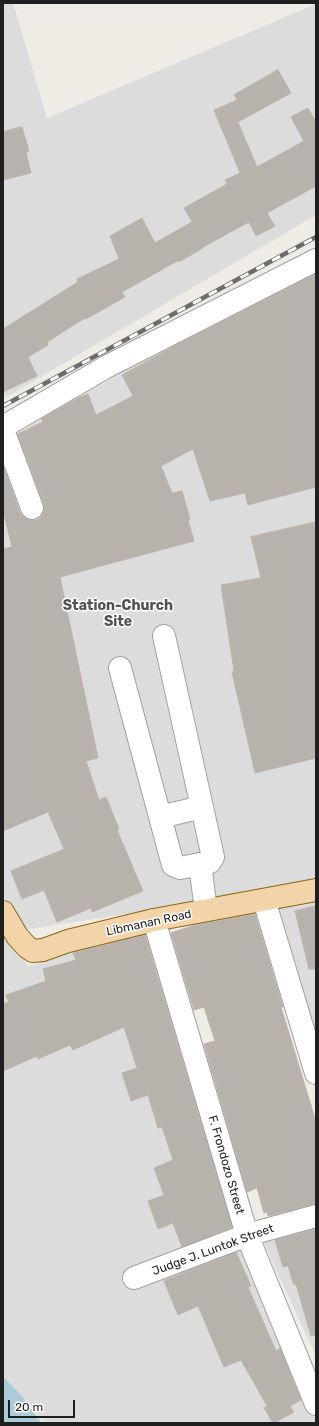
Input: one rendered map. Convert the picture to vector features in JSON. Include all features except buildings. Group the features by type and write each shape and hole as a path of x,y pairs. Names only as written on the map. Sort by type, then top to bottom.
{"main road":[{"name":"Libmanan Road","path":"3,912 17,936 33,951 43,950 68,941 154,920 316,890"}],"street":[{"path":"3,427 106,367 316,260"},
{"path":"3,430 32,508"},
{"path":"120,668 173,865 180,868 210,862 214,857 164,636"},
{"path":"160,817 202,807"},
{"path":"200,864 206,910"},
{"path":"264,900 316,1073"},
{"name":"F. Frondozo Street","path":"154,920 247,1235 316,1404"},
{"name":"Judge J. Luntok Street","path":"134,1278 247,1235 316,1216"}],"shaded area":[{"path":"3,3 13,3 47,118 316,4 316,215 10,395 3,397"},
{"path":"316,264 316,885 22,930 3,894 3,448 31,521 38,520 6,429"},
{"path":"316,896 316,1050 275,905"},
{"path":"3,920 28,967 152,922 247,1241 316,1405 316,1423 45,1423 3,1375"},
{"path":"316,1220 316,1356 261,1237"}],"water":[{"path":"3,1376 22,1396 42,1423 3,1423"}],"railway":[{"path":"3,406 316,237"}],"district":[{"name":"Station-Church Site","path":"118,614"}]}
